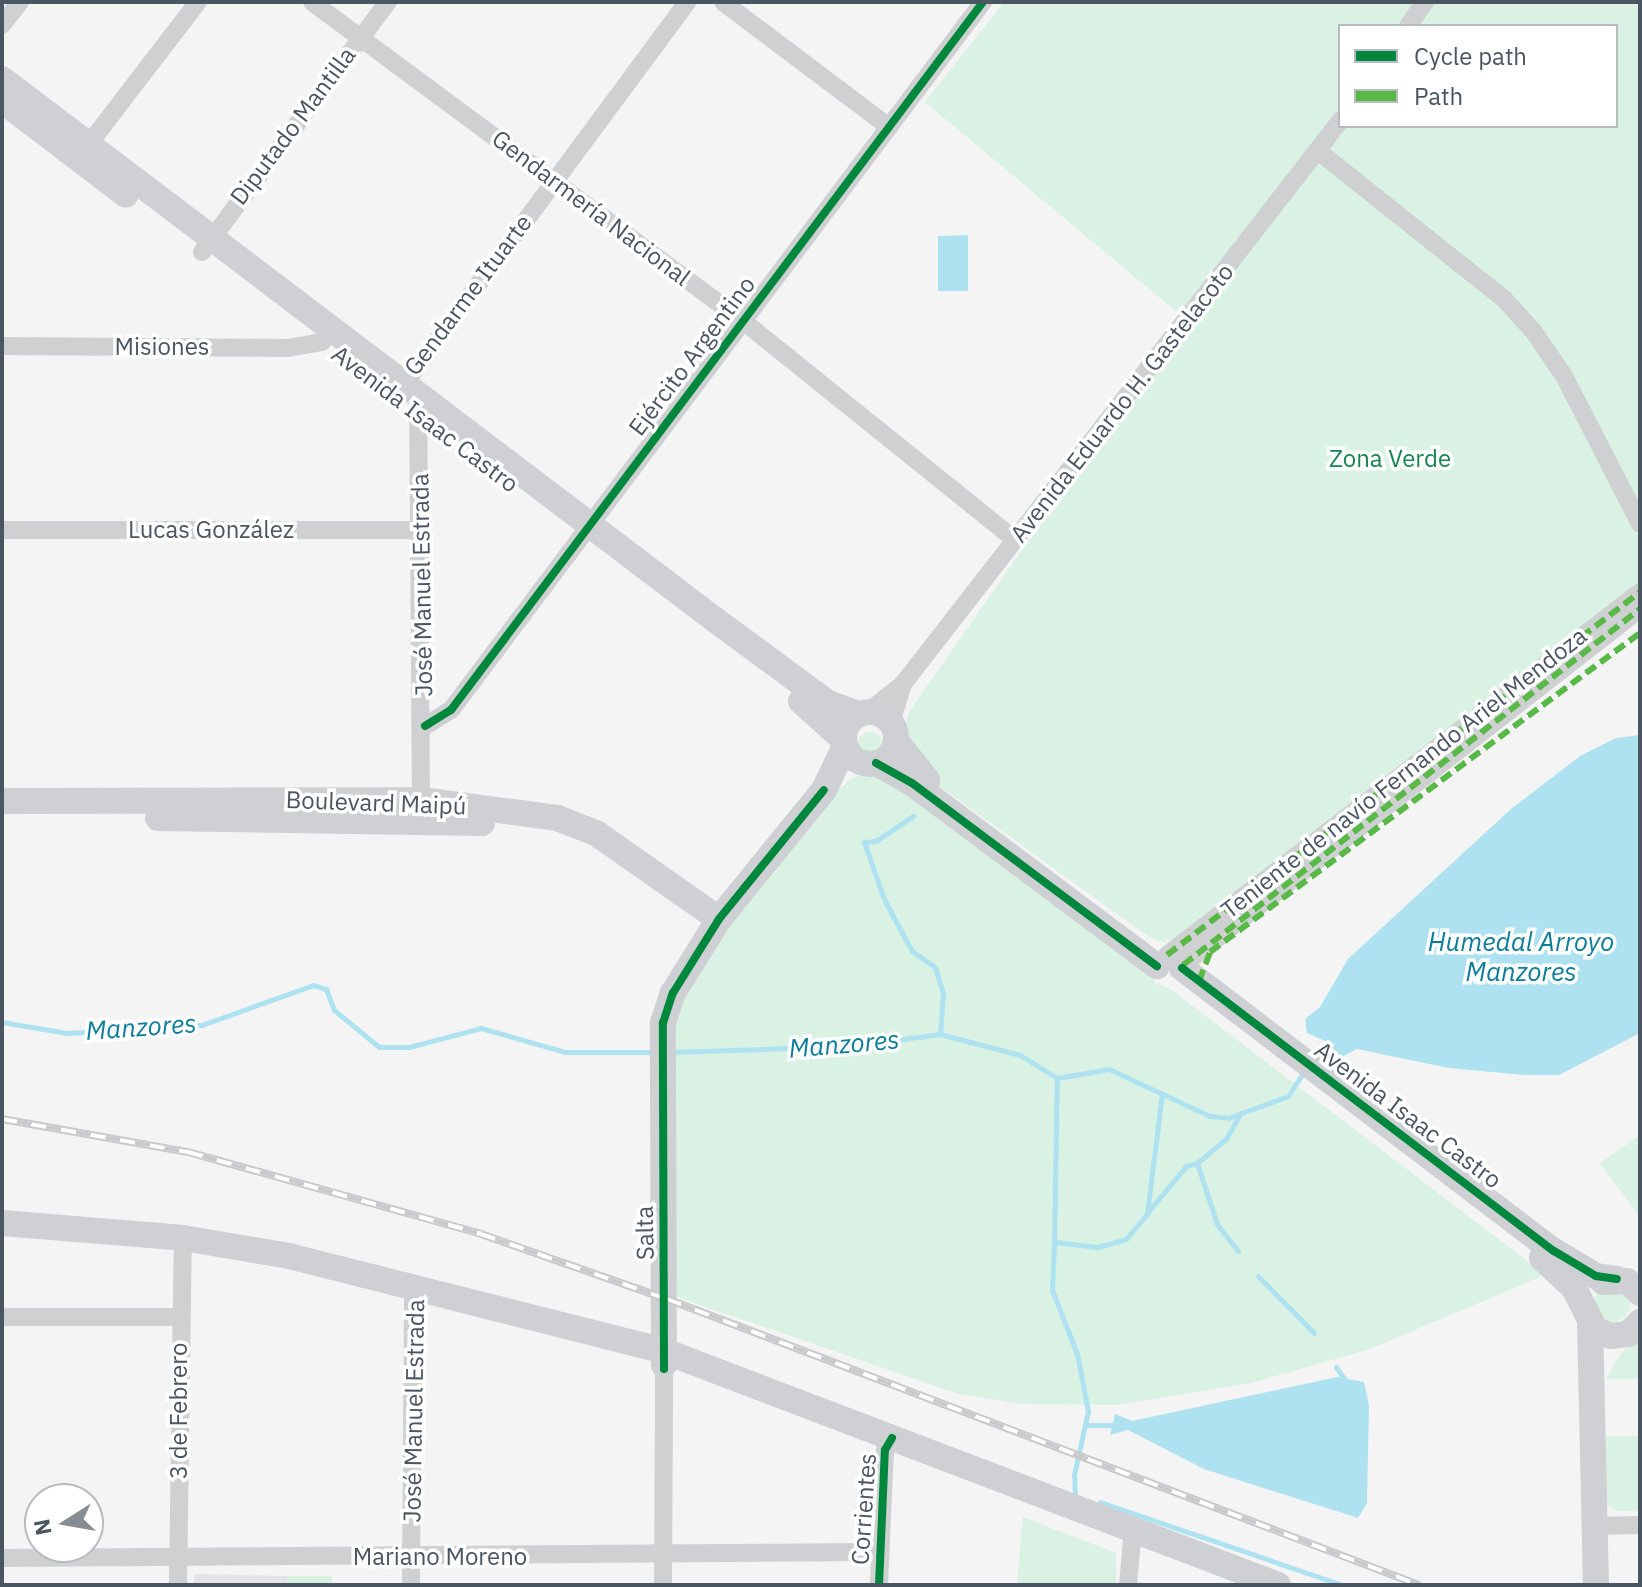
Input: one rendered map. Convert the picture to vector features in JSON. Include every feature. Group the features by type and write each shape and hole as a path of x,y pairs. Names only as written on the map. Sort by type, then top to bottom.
{"main road":[{"name":"Avenida Isaac Castro","path":"2,79 83,151 586,531 822,716 858,753 912,783 1172,965"},
{"name":"Avenida Isaac Castro","path":"2,101 83,151"},
{"name":"Avenida Isaac Castro","path":"206,244 322,342 399,390"},
{"name":"Avenida Isaac Castro","path":"586,531 828,703 878,722 920,775 1369,1118 1571,1263 1631,1284"},
{"path":"878,722 889,755 858,753 846,726 878,722"},
{"path":"714,927 824,790 858,753"},
{"name":"Boulevard Maipú","path":"2,801 199,809 422,809 468,821 581,842 714,927"},
{"name":"Boulevard Maipú","path":"2,818 199,809"},
{"name":"Salta","path":"664,1360 663,1023 673,993 714,927"},
{"name":"Avenida Isaac Castro","path":"1369,1118 1556,1270 1589,1318"},
{"path":"2,1223 182,1246 416,1293 664,1360 1131,1535 1278,1585"},
{"path":"2,1238 182,1246"},
{"path":"1596,1585 1594,1376 1589,1318 1593,1290 1631,1284"},
{"path":"1589,1318 1603,1334 1637,1325"},
{"path":"1594,1376 1637,1325"},
{"path":"1131,1535 1238,1585"}],"street":[{"path":"2,25 20,2"},
{"path":"83,151 198,2"},
{"name":"Gendarmería Nacional","path":"312,2 743,321 1015,540"},
{"name":"Diputado Mantilla","path":"206,244 388,2"},
{"name":"Gendarme Ituarte","path":"399,390 687,2"},
{"path":"723,2 889,127"},
{"name":"Ejército Argentino","path":"425,726 451,710 983,2"},
{"path":"1409,24 1425,2"},
{"name":"Avenida Eduardo H. Gastelacoto","path":"878,722 903,684 1338,124"},
{"path":"1318,151 1504,299 1534,332 1564,376 1640,524"},
{"name":"Misiones","path":"2,346 288,348 322,342"},
{"name":"José Manuel Estrada","path":"422,408 420,530 425,726 422,809"},
{"name":"Lucas González","path":"2,530 420,530"},
{"name":"Teniente de navío Fernando Ariel Mendoza","path":"1172,965 1640,592"},
{"name":"Teniente de navío Fernando Ariel Mendoza","path":"1172,965 1640,609"},
{"name":"3 de Febrero","path":"178,1585 182,1246"},
{"name":"José Manuel Estrada","path":"411,1585 416,1293"},
{"path":"2,1317 179,1317"},
{"name":"Salta","path":"663,1585 664,1360"},
{"name":"Corrientes","path":"879,1585 878,1552 888,1444"},
{"path":"1597,1526 1640,1525"},
{"path":"1128,1585 1131,1535"},
{"name":"Mariano Moreno","path":"2,1558 411,1558 878,1552"}],"shaded area":[{"path":"194,1574 287,1576 287,1585 194,1585"}],"green space":[{"name":"Zona Verde","path":"1004,2 1640,2 1640,581 1178,937 1163,942 1149,937 924,775 902,737 909,712 1184,318 925,102"},
{"path":"870,732 879,735 882,744 879,753 870,756 861,753 858,744 861,735"},
{"path":"881,775 1147,970 1156,984 1169,988 1539,1270 1540,1277 1370,1349 1251,1383 1117,1405 1022,1404 959,1394 674,1296 676,1012 726,927 835,792 854,777"},
{"path":"1640,1135 1640,1217 1600,1163"},
{"path":"1612,1286 1625,1291 1630,1304 1625,1317 1612,1322 1599,1317 1594,1304 1599,1291"},
{"path":"1640,1333 1640,1379 1606,1379 1620,1355"},
{"path":"1606,1436 1640,1436 1640,1511 1617,1511 1606,1504"},
{"path":"1023,1517 1116,1553 1116,1585 1017,1585"},
{"path":"287,1576 332,1576 332,1585 287,1585"}],"water":[{"path":"968,235 968,291 938,291 938,236"},
{"name":"Humedal Arroyo Manzores","path":"1640,735 1640,1033 1559,1075 1524,1075 1449,1068 1357,1049 1338,1059 1325,1041 1307,1033 1305,1019 1320,1007 1348,959 1511,809 1580,756 1616,738"},
{"path":"1337,1377 1364,1382 1369,1405 1367,1503 1358,1518 1204,1469 1128,1430 1110,1435 1115,1414 1132,1421"}],"waterway":[{"path":"913,816 876,841 864,842 884,899 912,951 935,967 943,994 940,1034"},
{"name":"Manzores","path":"2,1022 67,1033 202,1025 313,985 326,989 334,1010 379,1047 409,1047 481,1028 565,1052 656,1052"},
{"name":"Manzores","path":"670,1052 850,1046 940,1034 1020,1055 1057,1078 1109,1069 1210,1116 1228,1118 1288,1096 1305,1070"},
{"name":"Manzores","path":"1313,1059 1329,1039"},
{"path":"1054,1242 1057,1078"},
{"path":"1075,1498 1074,1475 1088,1411 1077,1354 1052,1290 1054,1242 1098,1247 1126,1239 1147,1214 1162,1094"},
{"path":"1238,1251 1217,1224 1197,1163 1226,1139 1240,1114"},
{"path":"1147,1213 1186,1166 1197,1163"},
{"path":"1258,1276 1314,1333"},
{"path":"1336,1367 1347,1383"},
{"path":"1087,1425 1118,1425"},
{"path":"1100,1502 1343,1585"}],"railway":[{"path":"2,1119 188,1152 481,1234 667,1299 1419,1585"}],"marked path":[{"path":"1167,955 1640,592"},
{"path":"1183,965 1640,609"},
{"path":"1199,981 1210,952 1640,633"}],"cycle path":[{"path":"425,726 451,710 983,2"},
{"path":"876,763 912,783 1157,966"},
{"path":"664,1369 663,1023 673,993 719,919 824,790"},
{"path":"1182,968 1554,1251 1596,1276 1617,1279"},
{"path":"879,1585 885,1450 892,1438"}]}
